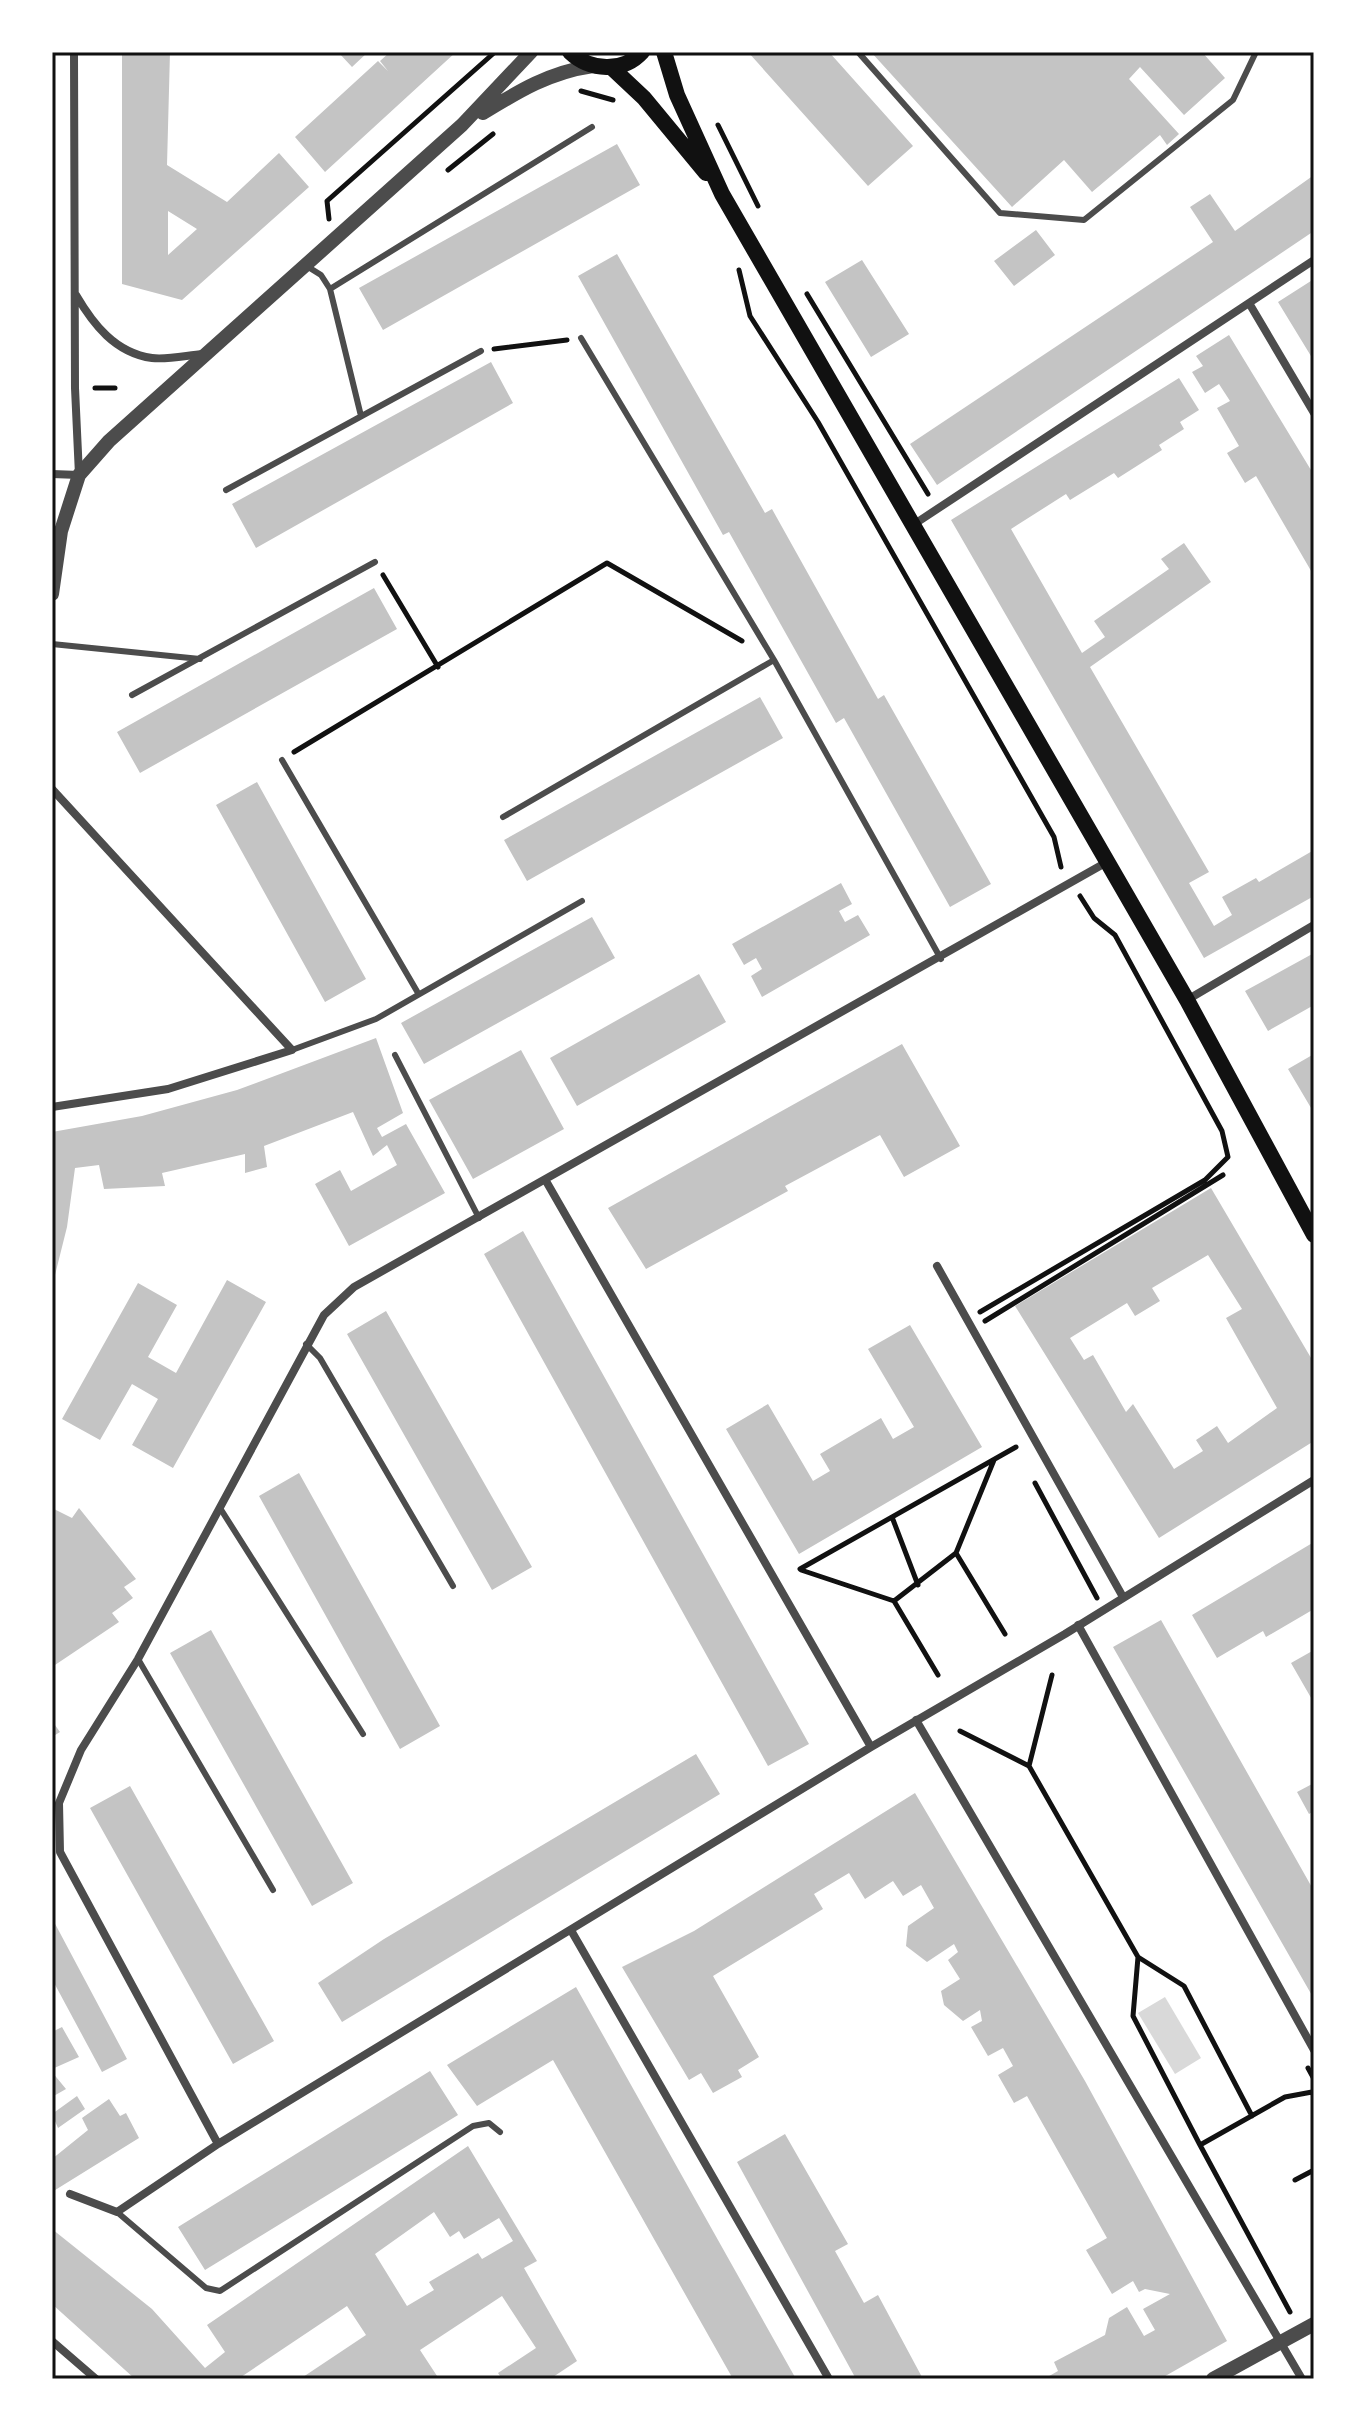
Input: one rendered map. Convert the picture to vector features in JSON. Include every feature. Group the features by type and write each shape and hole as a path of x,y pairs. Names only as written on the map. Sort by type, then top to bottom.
{"main road":[{"path":"570,52 593,66 611,67 625,64 642,52"},
{"path":"664,52 677,95 722,194 1187,1000 1314,1235"},
{"path":"611,67 644,98 722,194"}],"street":[{"path":"52,594 61,531 79,475 75,388 74,52"},
{"path":"79,475 109,441 462,125 531,52"},
{"path":"462,125 538,81 564,70 593,66"},
{"path":"913,525 1314,260"},
{"path":"76,295 95,327 121,346 152,358 207,353"},
{"path":"1249,303 1314,413"},
{"path":"52,474 79,475"},
{"path":"52,789 292,1050 168,1089 52,1107"},
{"path":"218,2144 60,1852 59,1803 81,1750 138,1659 324,1315 354,1287 941,959 1107,862"},
{"path":"1187,1000 1314,925"},
{"path":"546,1181 871,1747"},
{"path":"937,1266 1123,1597"},
{"path":"70,2194 117,2212 218,2144 1314,1480"},
{"path":"1078,1625 1314,2050"},
{"path":"916,1720 1302,2379"},
{"path":"572,1932 829,2379"},
{"path":"1213,2379 1314,2324"},
{"path":"52,2341 96,2379"}],"lane":[{"path":"858,52 1000,213 1084,220 1233,100 1256,52"},
{"path":"1282,52 1292,52"},
{"path":"330,289 592,127"},
{"path":"305,265 321,275 330,289 361,416"},
{"path":"581,338 774,660 941,959"},
{"path":"226,490 481,351"},
{"path":"132,695 375,562"},
{"path":"52,644 201,659"},
{"path":"503,817 774,660"},
{"path":"282,760 418,993"},
{"path":"292,1050 376,1019 582,901"},
{"path":"395,1055 479,1218"},
{"path":"306,1344 320,1358 453,1586"},
{"path":"220,1508 363,1734"},
{"path":"138,1659 273,1890"},
{"path":"117,2212 206,2288 220,2291 473,2126 489,2123 500,2132"}],"path":[{"path":"326,245 327,201 495,52"},
{"path":"574,90 622,104"},
{"path":"712,113 760,210"},
{"path":"739,270 750,316 818,422 1054,837 1061,867"},
{"path":"803,290 812,298 937,509"},
{"path":"481,351 581,338"},
{"path":"95,388 115,388"},
{"path":"375,562 438,667"},
{"path":"282,760 607,563 774,660"},
{"path":"971,1324 1205,1180 1228,1157 1222,1131 1115,935 1094,918 1080,897"},
{"path":"971,1324 1223,1175"},
{"path":"1008,1434 1023,1461"},
{"path":"938,1675 894,1601 800,1569 1016,1447"},
{"path":"894,1601 956,1553 994,1459"},
{"path":"1030,1475 1103,1609"},
{"path":"892,1517 918,1585"},
{"path":"956,1553 1005,1634"},
{"path":"1029,1766 1052,1675"},
{"path":"960,1731 1029,1766 1138,1957 1184,1986 1252,2116"},
{"path":"1138,1957 1133,2016 1290,2312"},
{"path":"1200,2145 1285,2097 1312,2092 1314,2096"},
{"path":"1295,2180 1314,2170"}],"shaded area":[{"path":"1165,1997 1201,2058 1175,2074 1138,2013"}],"building":[{"path":"122,52 170,52 167,165 227,202 279,153 309,187 182,300 122,284","holes":["168,211 197,229 168,255"]},
{"path":"338,52 368,52 352,67"},
{"path":"390,52 456,52 325,172 295,137 378,61 388,71 380,61"},
{"path":"748,52 829,52 913,146 868,186"},
{"path":"871,52 1202,52 1225,78 1184,115 1140,67 1129,79 1179,134 1167,145 1160,135 1092,192 1064,160 1012,207"},
{"path":"617,144 640,185 383,330 359,288"},
{"path":"1314,175 1314,231 937,485 910,444 1213,242 1190,207 1210,194 1235,231"},
{"path":"1036,230 1055,255 1014,286 994,261"},
{"path":"617,254 765,513 772,509 878,699 884,695 991,884 950,907 844,718 836,723 729,532 723,535 578,276"},
{"path":"862,260 909,334 871,357 825,282"},
{"path":"1314,279 1314,361 1278,302"},
{"path":"1229,335 1314,475 1314,576 1256,476 1245,483 1227,453 1239,446 1217,408 1230,401 1219,384 1205,393 1192,372 1203,366 1196,356"},
{"path":"491,362 513,403 256,548 232,504"},
{"path":"1179,378 1199,410 1180,422 1184,429 1159,445 1162,450 1118,478 1114,473 1070,500 1066,494 1011,529 1082,653 1105,637 1094,621 1169,569 1161,559 1184,543 1211,582 1090,667 1209,872 1189,883 1214,926 1232,915 1222,897 1256,878 1259,882 1314,850 1314,896 1204,958 951,520"},
{"path":"374,588 397,629 140,773 117,732"},
{"path":"760,697 783,738 527,881 504,840"},
{"path":"257,782 366,979 325,1002 216,805"},
{"path":"841,883 852,904 839,911 845,922 858,915 870,935 762,997 751,976 762,969 756,958 744,965 732,944"},
{"path":"592,917 615,958 424,1064 401,1023"},
{"path":"1314,953 1314,1005 1268,1031 1245,991"},
{"path":"699,974 726,1022 577,1106 550,1058"},
{"path":"376,1038 403,1113 377,1128 382,1137 406,1124 445,1193 349,1246 315,1184 340,1170 351,1191 397,1165 387,1145 373,1156 353,1112 264,1146 267,1167 245,1173 245,1154 162,1173 165,1186 104,1189 99,1165 75,1168 67,1227 52,1287 52,1132 142,1116 237,1090"},
{"path":"902,1044 960,1146 904,1177 880,1135 785,1186 788,1191 646,1269 608,1208"},
{"path":"521,1050 564,1129 473,1179 429,1100"},
{"path":"1314,1054 1314,1113 1288,1069"},
{"path":"1211,1188 1314,1363 1314,1441 1159,1538 1015,1306","holes":["1208,1255 1242,1309 1226,1318 1277,1408 1228,1443 1217,1426 1196,1440 1203,1451 1174,1469 1133,1404 1126,1412 1093,1355 1084,1360 1070,1338 1127,1303 1135,1316 1160,1301 1152,1288"]},
{"path":"523,1231 809,1744 768,1766 484,1254"},
{"path":"227,1280 266,1302 173,1468 132,1445 158,1399 132,1384 100,1440 62,1419 138,1283 177,1305 148,1357 176,1373"},
{"path":"386,1311 532,1567 492,1590 347,1334"},
{"path":"910,1325 982,1447 799,1554 726,1429 768,1404 813,1481 830,1471 820,1454 881,1418 893,1439 914,1427 868,1349"},
{"path":"299,1473 440,1726 400,1749 259,1496"},
{"path":"52,1508 72,1518 79,1508 136,1579 124,1587 133,1598 112,1613 119,1622 52,1667"},
{"path":"1314,1542 1314,1609 1266,1637 1263,1631 1217,1658 1192,1615"},
{"path":"1161,1620 1314,1891 1314,1999 1113,1647"},
{"path":"211,1630 353,1883 312,1906 170,1653"},
{"path":"1314,1650 1314,1703 1291,1663"},
{"path":"52,1721 60,1732 52,1737"},
{"path":"696,1754 720,1794 342,2022 318,1983 384,1939"},
{"path":"1314,1783 1314,1811 1309,1814 1297,1792"},
{"path":"130,1786 274,2041 233,2064 90,1808"},
{"path":"915,1793 1085,2081 1227,2341 1160,2379 1044,2379 1058,2371 1054,2362 1105,2335 1109,2318 1127,2307 1144,2336 1155,2330 1143,2309 1170,2294 1145,2289 1139,2292 1133,2281 1112,2294 1086,2250 1107,2238 1027,2096 1014,2103 998,2075 1013,2066 1003,2048 988,2056 971,2027 982,2021 980,2010 963,2021 944,2005 941,1991 960,1979 948,1960 958,1952 954,1944 927,1962 906,1946 908,1926 934,1908 921,1885 903,1896 893,1881 865,1899 849,1873 814,1894 823,1909 713,1976 759,2057 738,2070 742,2077 713,2093 701,2073 689,2080 622,1967 694,1931"},
{"path":"52,1918 127,2059 102,2072 52,1979"},
{"path":"576,1987 796,2379 733,2379 553,2060 477,2106 447,2065"},
{"path":"62,2027 79,2057 52,2069 52,2032"},
{"path":"430,2071 458,2115 205,2270 178,2227"},
{"path":"52,2072 66,2089 52,2097"},
{"path":"77,2096 85,2109 58,2128 52,2114"},
{"path":"109,2099 120,2116 126,2113 139,2138 52,2192 52,2159 88,2130 82,2118"},
{"path":"785,2134 848,2244 835,2251 864,2303 878,2295 923,2379 856,2379 737,2162"},
{"path":"468,2146 537,2261 524,2268 577,2361 550,2379 495,2379 500,2376 498,2373 536,2348 502,2296 420,2350 439,2379 300,2379 366,2335 347,2306 238,2379 135,2379 52,2304 52,2229 152,2309 205,2368 225,2352 207,2325","holes":["434,2212 450,2237 459,2231 464,2239 499,2218 513,2241 482,2259 478,2253 429,2282 434,2290 407,2306 375,2254"]}]}
